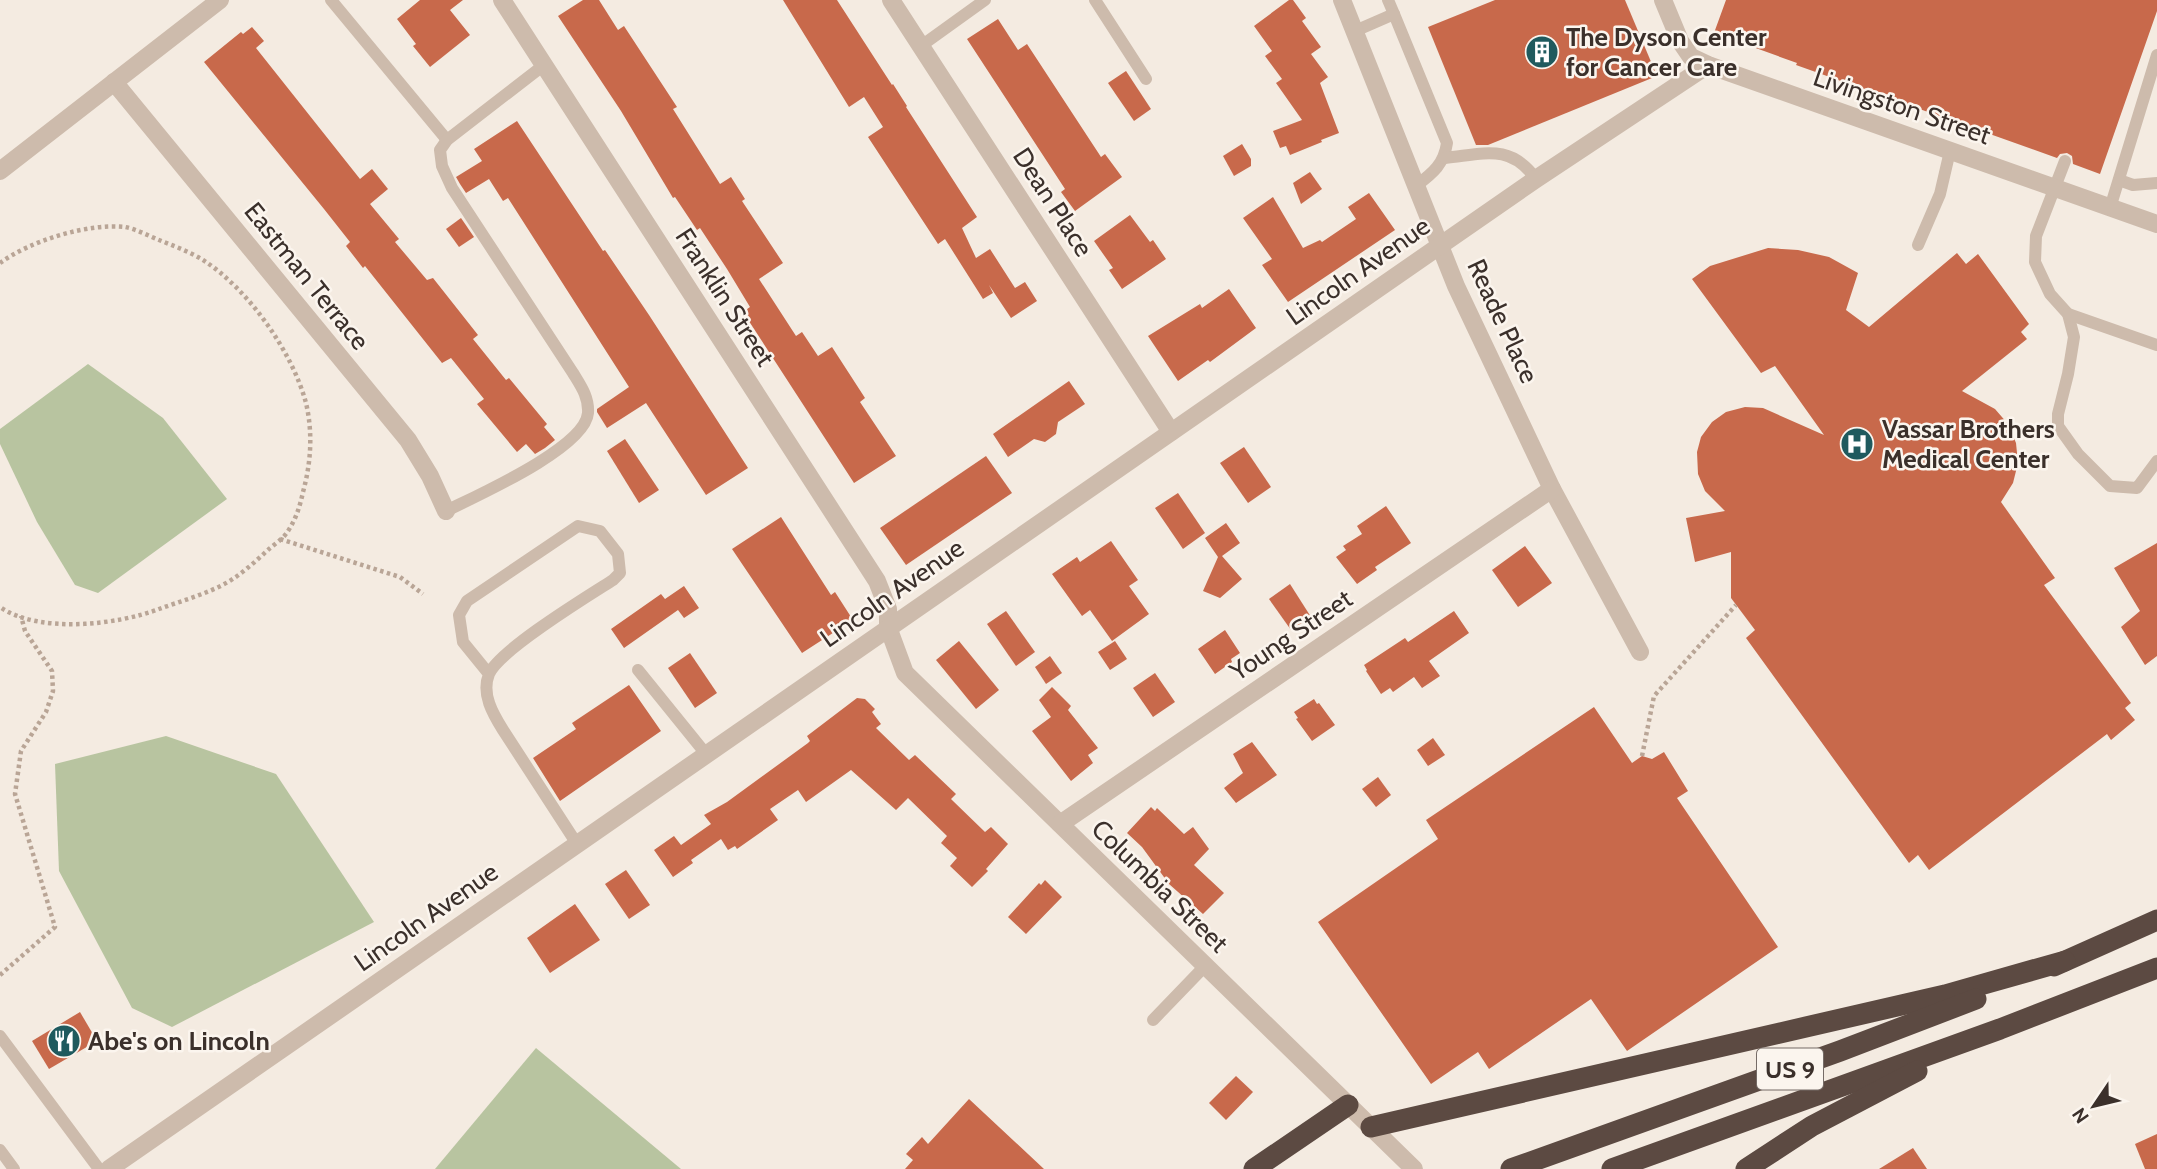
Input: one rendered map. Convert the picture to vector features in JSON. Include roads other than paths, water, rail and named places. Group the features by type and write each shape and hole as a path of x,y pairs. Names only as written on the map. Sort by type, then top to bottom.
{"highway":[{"name":"US 9","path":"1511,1169 1902,1028 2157,920"},
{"path":"1371,1127 1945,995 2065,961"},
{"name":"US 9","path":"1612,1169 2000,1029 2157,968"},
{"path":"1746,1169 1832,1114 2000,1029"},
{"path":"1254,1169 1348,1105"}],"street":[{"path":"0,171 220,0"},
{"name":"Franklin Street","path":"502,0 877,581 887,609 888,627"},
{"name":"Dean Place","path":"891,0 1171,432"},
{"name":"Reade Place","path":"1342,0 1456,286 1552,489 1640,652"},
{"name":"Livingston Street","path":"1663,0 1685,49 1691,57 1708,65 2157,224"},
{"name":"Lincoln Avenue","path":"109,1169 1536,179 1708,65"},
{"name":"Eastman Terrace","path":"114,82 408,440 430,476 446,511"},
{"name":"Young Street","path":"1060,824 1552,489"},
{"name":"Columbia Street","path":"888,627 905,673 1414,1169"}],"lane":[{"path":"331,0 447,140"},
{"path":"921,46 985,0"},
{"path":"1095,0 1146,79"},
{"path":"1388,0 1447,144 1445,158 1434,173 1417,185"},
{"path":"1355,31 1394,14"},
{"path":"2110,208 2157,55"},
{"path":"446,511 551,456 573,437 588,416 586,396 573,373 452,188 442,166 440,150 447,140 544,65"},
{"path":"1918,245 1940,194 1950,151"},
{"path":"1445,158 1501,152 1525,164 1536,179"},
{"path":"2065,161 2036,236 2035,262 2050,294 2068,314 2074,337 2058,414 2059,426 2078,454 2110,486 2137,488 2157,461"},
{"path":"2119,180 2133,185 2157,183"},
{"path":"2068,314 2157,345"},
{"path":"489,674 463,642 459,615 467,601 578,526 600,531 618,554 620,573 540,628 500,660 489,674 487,695 492,712 577,844"},
{"path":"638,670 706,754"},
{"path":"1153,1020 1205,966"},
{"path":"0,1036 99,1169"},
{"path":"0,1150 14,1169"}],"place":[{"name":"The Dyson Center for Cancer Care","path":"1542,52"},
{"name":"Vassar Brothers Medical Center","path":"1857,444"},
{"name":"Abe's on Lincoln","path":"64,1041"}]}
